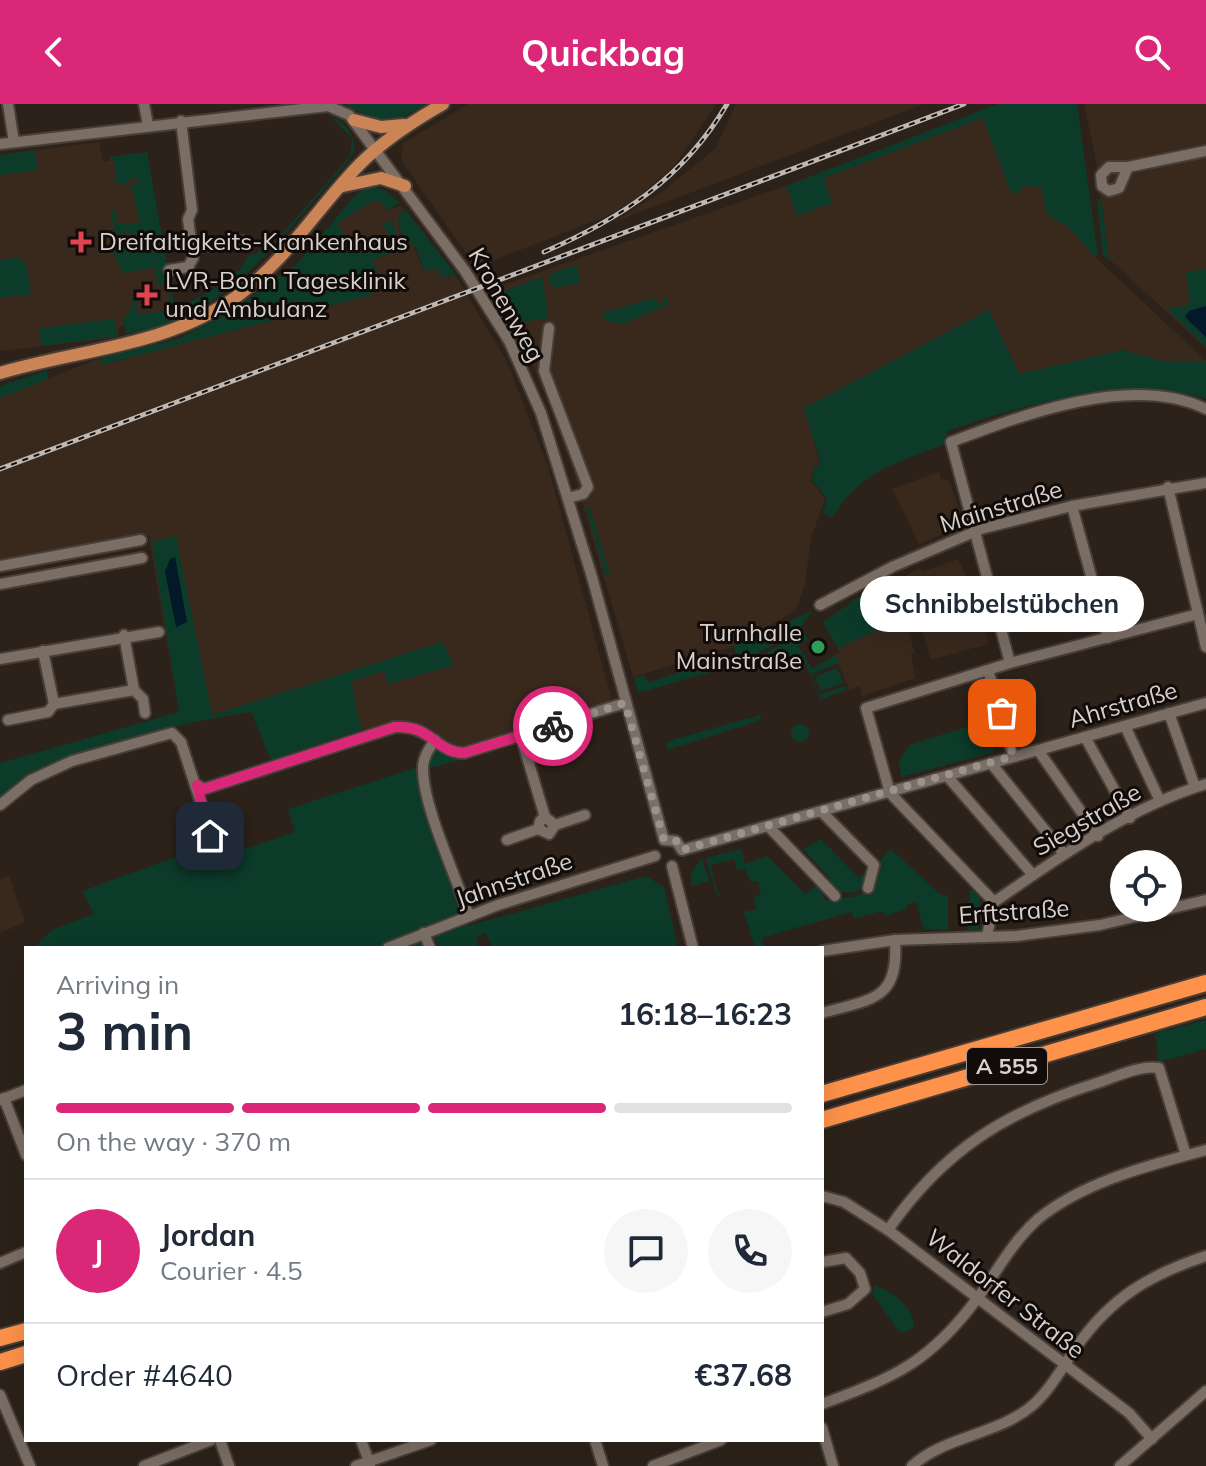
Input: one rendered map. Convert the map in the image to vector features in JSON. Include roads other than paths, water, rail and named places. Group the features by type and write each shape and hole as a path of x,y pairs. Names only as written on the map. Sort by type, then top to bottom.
{"highway":[{"path":"1169,994 1206,975"},
{"name":"A 555","path":"824,1093 1206,983"},
{"name":"A 555","path":"824,1119 1206,1007"},
{"path":"0,1338 24,1332"},
{"path":"0,1362 24,1355"}],"main road":[{"path":"0,373 125,345 184,326 233,299 274,266 376,149 407,125 443,104"},
{"path":"354,120 381,127 407,125"},
{"path":"340,187 370,178 405,186"}],"street":[{"path":"8,104 14,142"},
{"path":"144,104 148,125"},
{"path":"0,144 328,105 341,109 354,120"},
{"name":"Kronenweg","path":"354,120 405,186 509,341 541,413 568,498 664,840"},
{"path":"169,270 188,267 193,258 188,219 192,210 181,121"},
{"path":"1128,167 1206,151"},
{"path":"192,248 242,241 246,244"},
{"name":"Kronenweg","path":"549,328 544,371 588,487 583,494 568,498"},
{"path":"1010,663 972,533 974,519 951,442 1009,420 1076,402 1148,396 1194,403 1206,409"},
{"name":"Mainstraße","path":"820,605 892,567 972,533 1072,506 1168,487 1206,483"},
{"path":"1168,487 1206,647"},
{"path":"1072,506 1108,638"},
{"path":"0,566 141,540"},
{"path":"0,584 142,558"},
{"path":"987,936 994,902 890,793 865,711 871,706 1010,663 1198,614"},
{"path":"0,659 124,635 159,632"},
{"path":"124,635 134,690 143,699 145,713"},
{"path":"43,651 54,704"},
{"path":"988,670 1013,756"},
{"path":"8,720 48,712 54,704 134,690"},
{"path":"197,785 204,789 395,727 418,728 452,751 464,753 625,703"},
{"name":"Ahrstraße","path":"682,850 1206,703"},
{"path":"1169,713 1201,785"},
{"path":"1125,726 1160,801"},
{"path":"0,805 31,780 72,761 166,733 178,736 217,852"},
{"path":"521,737 545,817 555,825"},
{"path":"1085,737 1130,818"},
{"path":"435,740 426,754 423,771 432,811 469,916"},
{"path":"1038,750 1098,836"},
{"path":"991,763 1064,854"},
{"path":"947,776 1033,875"},
{"name":"Siegstraße","path":"994,902 1064,854 1160,801 1201,785"},
{"path":"822,812 874,865 868,888"},
{"path":"507,840 538,829 549,834 555,825 585,815"},
{"path":"538,829 545,817"},
{"path":"769,827 835,896"},
{"path":"664,840 676,841 682,850 681,859 672,866 662,865 655,856 656,847 664,840"},
{"name":"Jahnstraße","path":"393,946 469,916 655,856"},
{"path":"672,866 692,946"},
{"name":"Erftstraße","path":"824,951 895,940 987,936 1100,925 1206,900"},
{"path":"424,933 429,946"},
{"path":"824,1012 870,999 887,988 897,969 895,940"},
{"path":"888,1230 915,1191 979,1134 1067,1093 1143,1069 1159,1068 1186,1155"},
{"path":"24,1091 2,1099 24,1150"},
{"path":"824,1403 874,1387 907,1370 942,1342 978,1298 1018,1239 1061,1202 1206,1150"},
{"name":"Waldorfer Straße","path":"824,1197 844,1202 888,1230 1129,1413 1152,1439"},
{"path":"0,1263 24,1253"},
{"path":"912,1466 939,1450 987,1432 1033,1405 1091,1327 1130,1289 1206,1256"},
{"path":"824,1262 846,1258 860,1273 865,1289 860,1296 824,1311"},
{"path":"1120,1466 1206,1391"},
{"path":"0,1395 21,1431 30,1466"},
{"path":"824,1435 833,1466"},
{"path":"144,1466 206,1442"},
{"path":"221,1442 229,1466"},
{"path":"362,1442 370,1464"},
{"path":"356,1466 370,1464 426,1442"},
{"path":"596,1442 603,1466"},
{"path":"653,1466 716,1442"}],"water":[{"path":"1206,306 1206,337 1185,317 1189,311"},
{"path":"175,557 187,622 176,627 165,572 170,559"}],"railway":[{"path":"544,252 599,225 648,193 691,154 727,104"},
{"path":"0,469 964,104"}],"place":[{"name":"Dreifaltigkeits-Krankenhaus","path":"81,242"},
{"name":"LVR-Bonn Tagesklinik und Ambulanz","path":"147,295"},
{"name":"Turnhalle Mainstraße","path":"818,647"},
{"name":"Schnibbelstübchen","path":"1002,713"}]}
